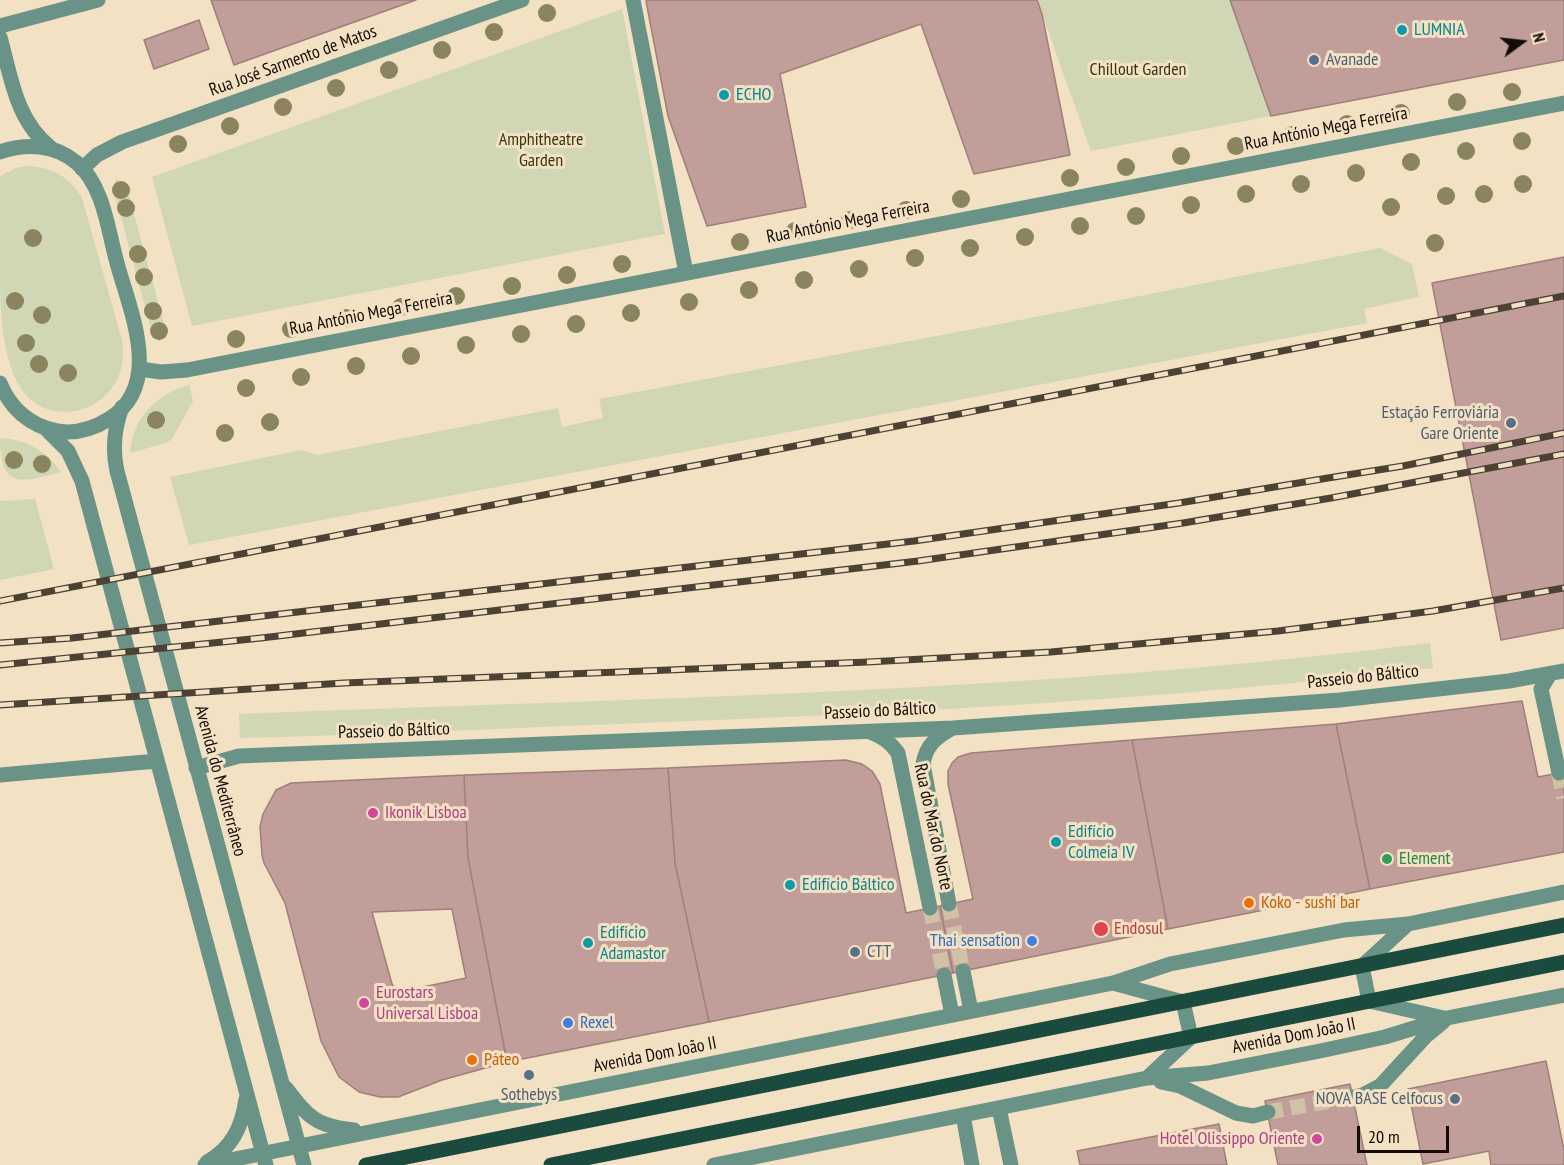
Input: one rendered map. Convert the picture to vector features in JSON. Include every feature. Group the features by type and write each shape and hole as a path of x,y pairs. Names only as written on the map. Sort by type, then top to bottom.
{"main road":[{"name":"Avenida Dom João II","path":"366,1165 1564,925"},
{"name":"Avenida Dom João II","path":"551,1165 1564,962"}],"street":[{"name":"Rua José Sarmento de Matos","path":"82,169 97,155 122,142 522,0"},
{"path":"633,0 686,273"},
{"path":"0,26 91,1"},
{"path":"0,37 19,107 30,126 53,150"},
{"name":"Rua António Mega Ferreira","path":"140,369 161,372 187,370 1564,103"},
{"path":"0,144 53,150 66,156 82,169 95,186 141,354 137,383 122,407 112,417 87,429 59,431 45,428"},
{"path":"0,152 25,146"},
{"path":"0,383 5,407 45,428 68,451 79,470 264,1159"},
{"name":"Avenida do Mediterrâneo","path":"122,407 115,428 115,460 304,1165"},
{"path":"1559,773 1541,689 1557,673 1564,681"},
{"name":"Passeio do Báltico","path":"196,768 239,756 953,728 1340,700 1509,681 1557,673"},
{"name":"Rua do Mar do Norte","path":"949,904 923,764 927,747 933,740 953,728"},
{"name":"Rua do Mar do Norte","path":"870,732 883,737 897,753 930,908"},
{"path":"0,775 157,761"},
{"name":"Avenida Dom João II","path":"203,1165 264,1159 299,1146 1113,983 1170,964 1344,930 1408,924 1564,892"},
{"path":"1362,966 1408,924"},
{"name":"Avenida Dom João II","path":"1362,966 1369,1001 1447,1018"},
{"path":"963,971 971,1011"},
{"path":"944,975 952,1015"},
{"name":"Avenida Dom João II","path":"1113,983 1183,1002"},
{"name":"Avenida Dom João II","path":"714,1165 1147,1078 1208,1073 1309,1053 1385,1037 1447,1018 1564,995"},
{"path":"1147,1078 1191,1037 1183,1002"},
{"path":"1353,1097 1363,1095 1380,1086 1426,1036 1447,1018"},
{"path":"1147,1078 1180,1086 1236,1113 1253,1116 1268,1112"},
{"path":"282,1084 296,1102 319,1123 335,1128 370,1132"},
{"path":"203,1165 218,1156 241,1126 246,1093"},
{"path":"999,1108 1011,1165"},
{"path":"963,1115 972,1165"}],"green space":[{"name":"Chillout Garden","path":"1037,0 1230,0 1271,116 1091,151"},
{"name":"Amphitheatre Garden","path":"622,9 665,234 192,326 152,177"},
{"path":"27,166 44,168 59,174 77,190 82,198 122,340 122,365 114,385 101,400 84,409 64,412 45,408 28,397 15,378 6,350 0,292 0,176 16,168"},
{"path":"115,179 126,184 166,331 159,342 151,329 115,195"},
{"path":"1380,248 1412,264 1419,297 1364,309 1367,323 189,545 170,477 301,450 317,455 558,408 562,427 603,418 599,399 995,325"},
{"path":"189,385 193,401 172,439 166,443 130,453 136,429 148,409 166,394"},
{"path":"0,438 18,441 35,448 49,458 61,472 25,480 16,479 9,475 4,467"},
{"path":"35,499 54,569 0,580 0,501"},
{"path":"1430,643 1433,668 1137,696 840,715 240,738 239,714 686,698 984,683 1282,660"}],"building":[{"path":"211,0 416,0 234,65"},
{"name":"ECHO","path":"1037,0 1042,14 1070,155 974,174 921,24 780,74 806,207 707,226 668,116 646,1"},
{"name":"LUMNIA","path":"1230,0 1564,0 1564,60 1271,116"},
{"path":"199,20 209,49 154,69 144,40"},
{"name":"Estação Ferroviária Gare Oriente","path":"1564,257 1564,628 1501,640 1432,283"},
{"path":"1522,701 1538,777 1564,772 1564,852 1370,889 1336,724"},
{"path":"1336,724 1370,889 1168,929 1132,740"},
{"name":"Edifício Colmeia IV","path":"1132,740 1168,929 953,973 940,906 973,899 948,784 948,771 952,763 958,757 971,753"},
{"name":"Edifício Báltico","path":"846,760 862,764 872,771 880,784 906,913 940,906 953,973 709,1022 675,863 668,768"},
{"name":"Edifício Adamastor","path":"668,768 675,863 709,1022 507,1062 468,858 464,775"},
{"path":"464,775 468,858 507,1062 442,1080 398,1097 380,1097 359,1092 339,1077 321,1041 285,903 262,855 260,827 263,814 276,790 291,783","holes":["452,909 466,978 404,991 396,990 392,984 372,912"]},
{"path":"1546,1061 1564,1150 1564,1165 1491,1165 1489,1151 1423,1164 1408,1089"},
{"name":"Hotel Olissippo Oriente","path":"1350,1084 1367,1165 1278,1165 1265,1101"},
{"path":"1219,1124 1227,1165 1080,1165 1077,1151"}],"tunnel":[{"path":"1559,773 1564,798"},
{"path":"949,904 963,971"},
{"path":"930,908 944,975"},
{"path":"1268,1112 1353,1097"}],"railway":[{"path":"0,601 1564,296"},
{"path":"0,643 72,638 914,541 1179,503 1403,466 1564,433"},
{"path":"0,665 261,638 918,561 1183,523 1564,454"},
{"path":"0,705 344,683 868,662 1051,652 1278,631 1433,611 1564,588"}],"place":[{"name":"LUMNIA","path":"1402,30"},
{"name":"Avanade","path":"1314,60"},
{"name":"ECHO","path":"724,95"},
{"name":"Estação Ferroviária Gare Oriente","path":"1511,423"},
{"name":"Ikonik Lisboa","path":"373,813"},
{"name":"Edifício Colmeia IV","path":"1056,842"},
{"name":"Element","path":"1387,859"},
{"name":"Edifício Báltico","path":"790,885"},
{"name":"Koko - sushi bar","path":"1249,903"},
{"name":"Endosul","path":"1101,929"},
{"name":"Thai sensation","path":"1032,941"},
{"name":"Edifício Adamastor","path":"588,943"},
{"name":"CTT","path":"855,952"},
{"name":"Eurostars Universal Lisboa","path":"364,1003"},
{"name":"Rexel","path":"568,1023"},
{"name":"Páteo","path":"472,1060"},
{"name":"Sothebys","path":"529,1075"},
{"name":"NOVA BASE Celfocus","path":"1455,1099"},
{"name":"Hotel Olissippo Oriente","path":"1317,1139"}]}
